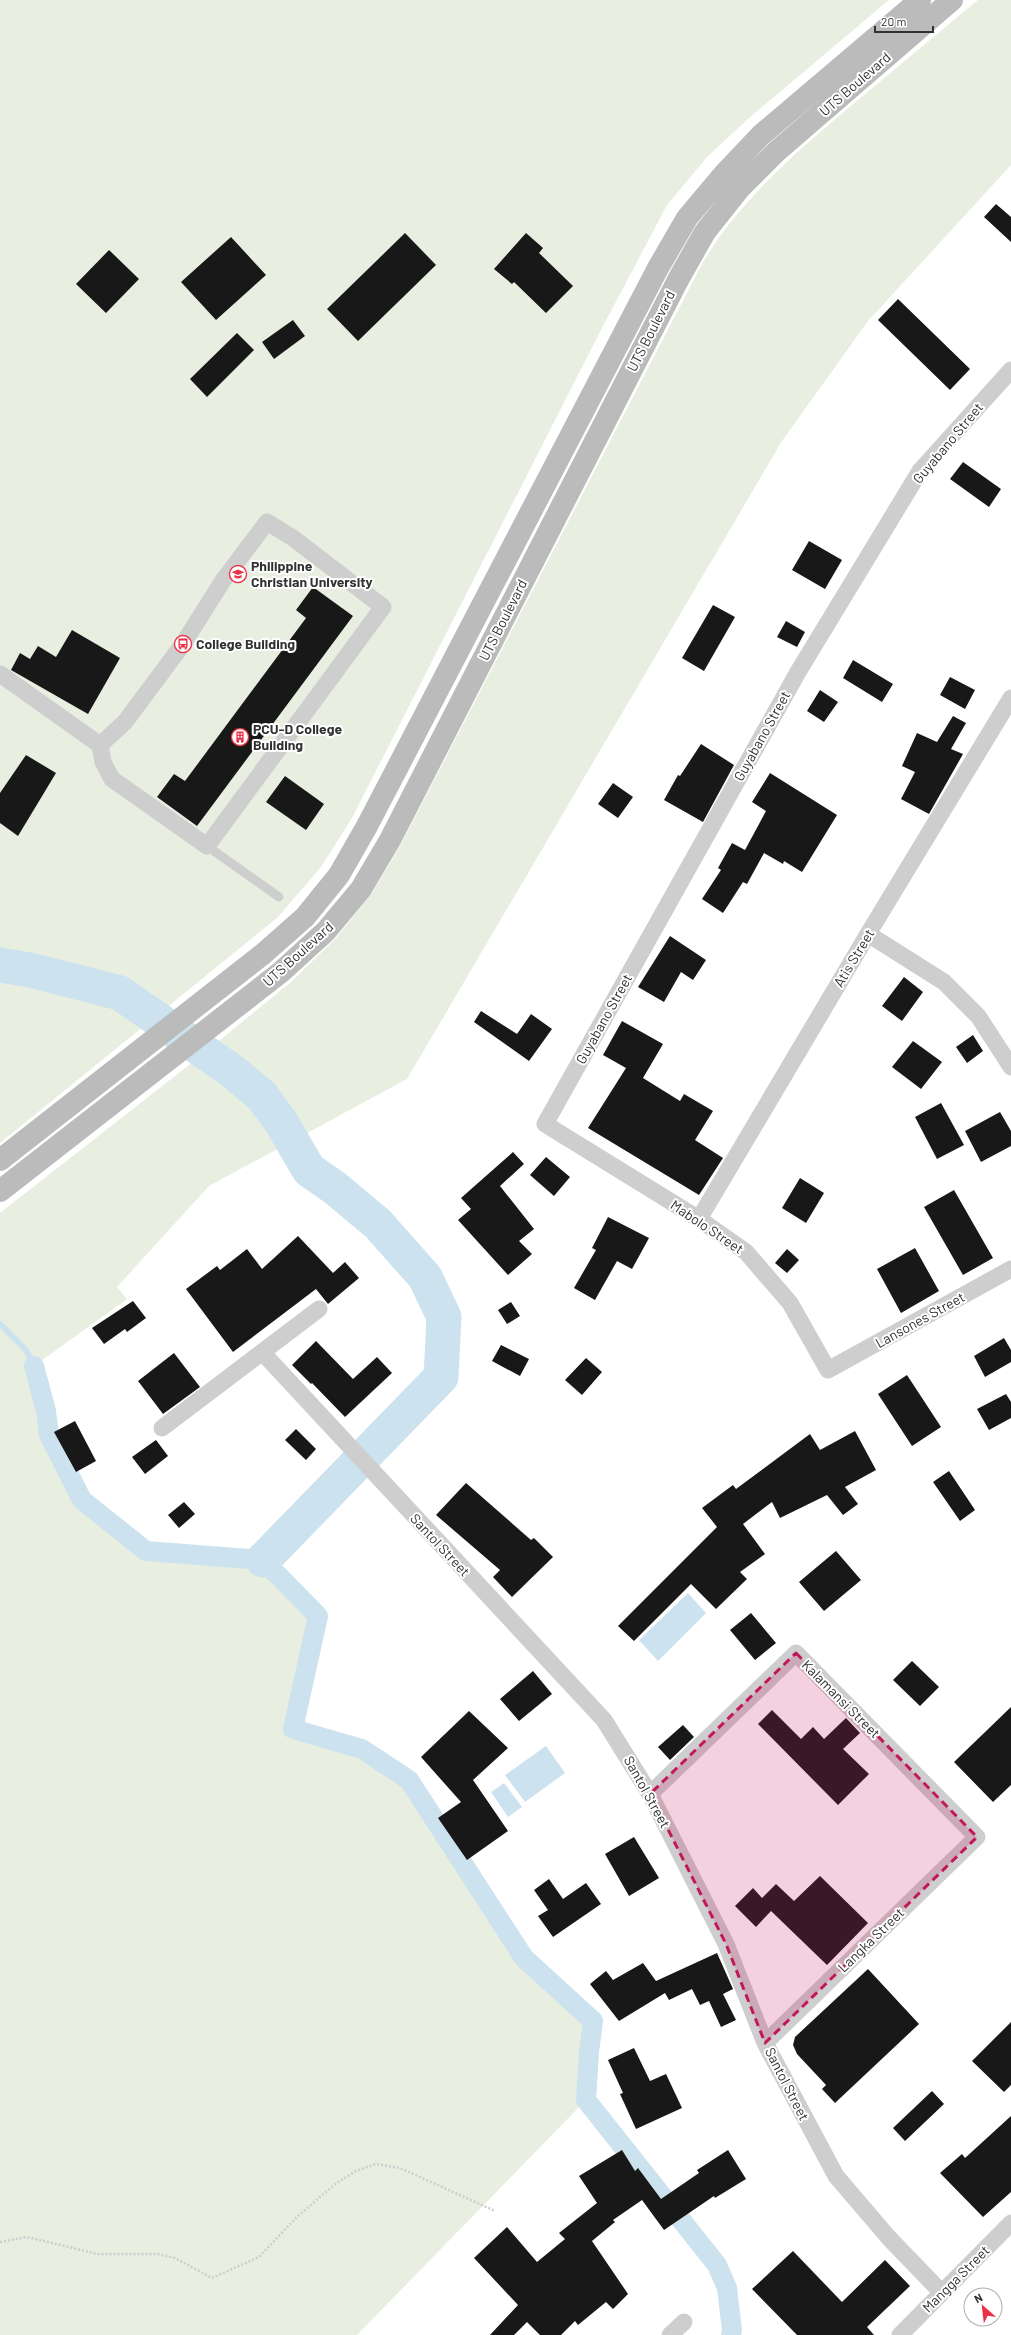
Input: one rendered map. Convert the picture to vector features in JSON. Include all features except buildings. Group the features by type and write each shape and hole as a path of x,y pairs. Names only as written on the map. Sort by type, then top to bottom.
{"main road":[{"name":"UTS Boulevard","path":"0,1160 263,954 305,917 339,875 367,826 658,268 687,218 724,174 761,135 920,0"},
{"name":"UTS Boulevard","path":"0,1191 146,1079 281,972 320,937 361,889 393,833 679,278 705,232 740,188 776,152 952,0"}],"street":[{"name":"Guyabano Street","path":"545,1124 798,672 920,471 1011,370"},
{"path":"0,674 100,745 103,762 112,779 207,846 383,607 293,538 267,522 222,582 183,644 125,722 100,745"},
{"name":"Atis Street","path":"699,1219 868,934 1011,698"},
{"path":"868,934 944,982 978,1016 1011,1067"},
{"name":"Mabolo Street","path":"545,1124 699,1219 746,1252 790,1303 828,1370"},
{"name":"Lansones Street","path":"828,1370 1011,1269"},
{"path":"162,1428 319,1309"},
{"name":"Santol Street","path":"262,1352 604,1720 650,1794 726,1944 765,2043 836,2176 889,2238 942,2293"},
{"name":"Kalamansi Street","path":"650,1794 796,1653 977,1837"},
{"name":"Langka Street","path":"765,2043 977,1837"},
{"name":"Mangga Street","path":"900,2335 1011,2223"},
{"path":"670,2335 684,2322"}],"lane":[{"path":"207,846 279,897"}],"path":[{"path":"0,2242 27,2237 98,2254 158,2254 175,2258 212,2278 259,2257 296,2218 335,2184 356,2170 376,2164 400,2168 495,2211"}],"highlighted area":[{"path":"796,1653 977,1837 765,2043 726,1944 650,1794"}],"shaded area":[{"name":"Philippine Christian University","path":"0,0 889,0 750,117 707,157 667,205 601,330 352,818 321,867 278,917 0,1143"},
{"path":"978,0 1011,0 1011,165 868,321 782,441 407,1079 209,1186 117,1287 127,1299 34,1366 46,1411 49,1435 82,1501 146,1551 263,1560 318,1616 293,1729 362,1749 409,1780 524,1958 593,2021 589,2052 586,2100 357,2335 0,2335 0,1213 198,1058 290,983 336,938 372,893 400,846 703,262 719,238 736,216 774,174 859,99"}],"water":[{"path":"688,1593 706,1613 658,1661 639,1640"},
{"path":"546,1746 565,1773 525,1802 505,1775"},
{"path":"504,1783 522,1807 508,1817 491,1792"}],"waterway":[{"path":"0,965 30,970 120,993 232,1071 262,1096 281,1122 309,1170 335,1188 378,1224 425,1277 444,1317 441,1377 263,1560"},
{"path":"0,1324 26,1350 34,1366"},
{"path":"34,1366 46,1411 49,1435 82,1500 146,1551 263,1560 318,1616 293,1729 362,1749 409,1780 524,1958 593,2021 589,2052 586,2100 717,2265 727,2288 732,2330 731,2335"}],"place":[{"name":"Philippine Christian University","path":"238,574"},
{"name":"College Building","path":"183,644"},
{"name":"PCU-D College Building","path":"240,737"}]}
